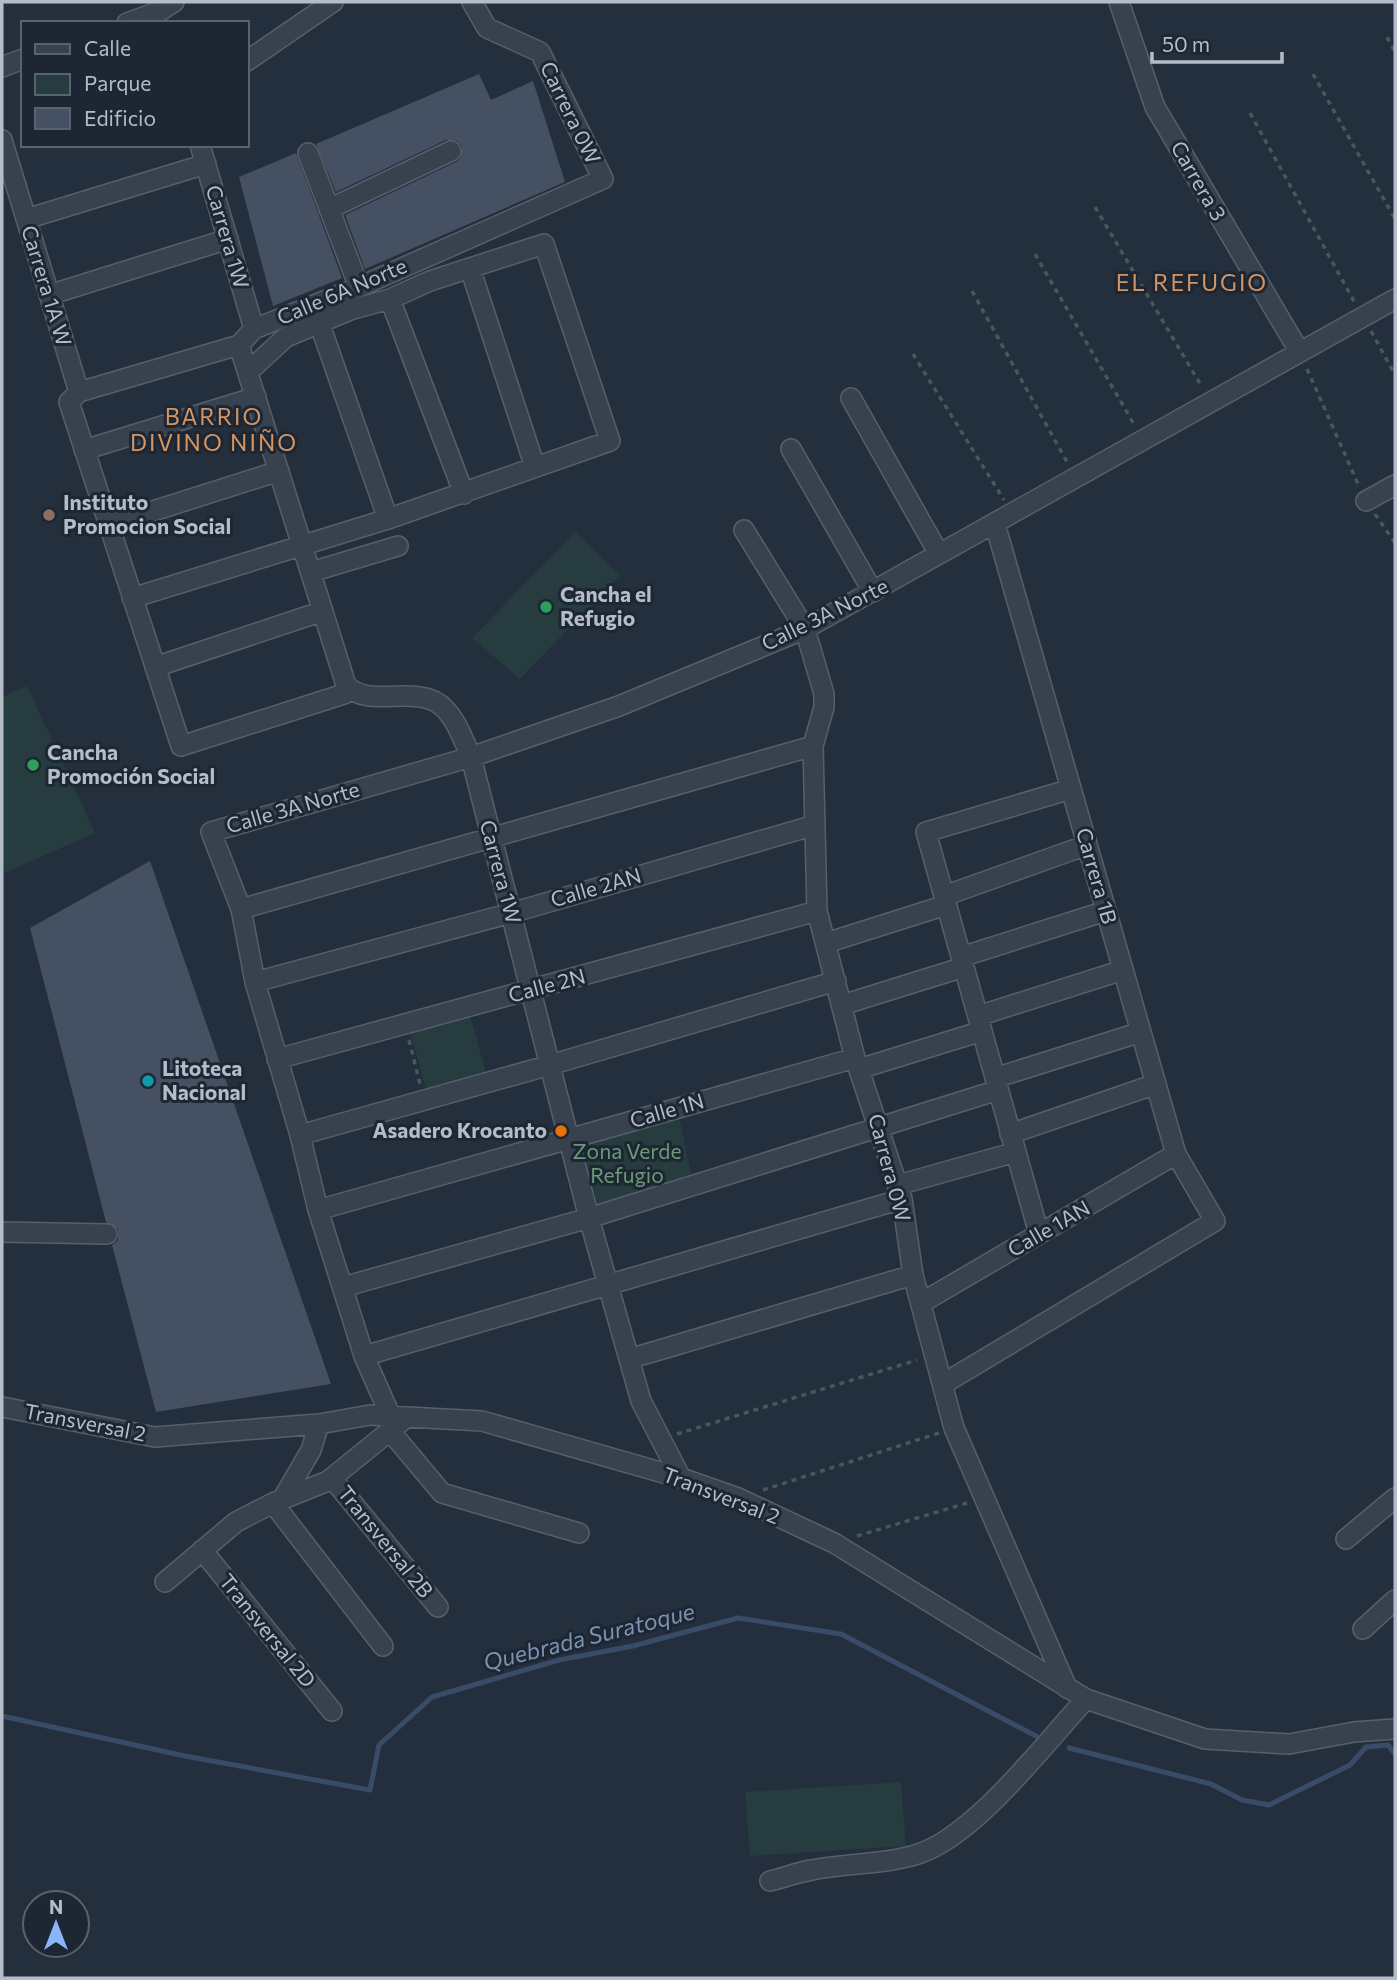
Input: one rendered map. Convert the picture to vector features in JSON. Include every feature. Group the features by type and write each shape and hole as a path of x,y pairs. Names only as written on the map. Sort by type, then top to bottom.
{"street":[{"path":"248,60 333,2"},
{"name":"Carrera 0W","path":"472,2 487,28 540,52 603,179"},
{"name":"Carrera 3","path":"1119,2 1155,107 1298,351"},
{"path":"132,21 164,9"},
{"path":"2,67 21,60"},
{"name":"Carrera 1A W","path":"10,143 26,219 79,391"},
{"path":"329,209 451,151"},
{"path":"308,153 359,287"},
{"path":"26,219 203,155"},
{"name":"Carrera 1W","path":"203,155 254,329"},
{"name":"Calle 6A Norte","path":"239,345 254,329 359,287 603,179"},
{"path":"49,295 228,239"},
{"path":"132,598 388,520 610,441 544,244 430,281 390,299 350,310 320,325 286,337 248,372"},
{"path":"470,268 535,467"},
{"path":"390,299 464,494"},
{"name":"Calle 3A Norte","path":"241,909 211,832 471,757 619,706 805,629 1395,299"},
{"path":"320,325 388,520"},
{"path":"239,345 346,685 344,694 181,746 69,402 79,391 239,345"},
{"path":"84,450 256,397"},
{"path":"851,398 939,555"},
{"path":"792,449 873,592"},
{"path":"109,525 279,471"},
{"path":"1366,501 1395,485"},
{"name":"Carrera 1B","path":"943,1384 1215,1221 1176,1154 995,524"},
{"name":"Carrera 0W","path":"744,530 805,629 824,694 824,707 813,746 817,911 857,1064 900,1192 913,1275 954,1428 1067,1689"},
{"path":"311,572 398,546"},
{"path":"155,667 323,611"},
{"name":"Carrera 1W","path":"346,685 352,692 362,695 415,695 436,702 452,719 471,757 589,1218 641,1401 681,1478"},
{"path":"579,1533 442,1493 396,1422 363,1356 318,1210 300,1135 255,982 241,909 813,746"},
{"path":"1039,1234 926,832 1071,789"},
{"name":"Calle 2AN","path":"255,982 511,913 815,825"},
{"path":"826,943 1087,845"},
{"name":"Calle 2N","path":"277,1059 817,911"},
{"path":"842,1006 1106,911"},
{"name":"Calle 1N","path":"318,1210 570,1138 857,1064 1123,971"},
{"path":"300,1135 836,981"},
{"path":"343,1287 589,1218 880,1127 1141,1032"},
{"path":"363,1356 608,1284 900,1192 1156,1084"},
{"name":"Calle 1AN","path":"921,1303 1176,1154"},
{"path":"2,1232 107,1234"},
{"path":"629,1359 913,1275"},
{"name":"Transversal 2","path":"2,1407 155,1437 319,1424 370,1415 396,1422 482,1421 681,1478 738,1498 834,1543 1086,1699 1205,1739 1289,1744 1390,1729"},
{"path":"165,1582 236,1522 332,1478 396,1422"},
{"path":"277,1501 311,1450 319,1424"},
{"name":"Transversal 2B","path":"332,1478 438,1607"},
{"path":"1346,1539 1395,1498"},
{"path":"277,1501 383,1646"},
{"name":"Transversal 2D","path":"202,1550 332,1711"},
{"path":"1363,1629 1395,1600"},
{"path":"770,1881 812,1870 880,1863 920,1854 995,1801 1086,1699"}],"path":[{"path":"1387,37 1395,52"},
{"path":"1313,74 1395,219"},
{"path":"1250,113 1395,375"},
{"path":"1095,207 1210,401"},
{"path":"1035,254 1143,439"},
{"path":"972,290 1075,476"},
{"path":"1298,351 1366,501 1395,542"},
{"path":"913,354 1013,513"},
{"path":"405,1025 425,1100"},
{"path":"661,1439 935,1354"},
{"path":"738,1498 954,1428"},
{"path":"834,1543 983,1498"}],"green space":[{"name":"Cancha el Refugio","path":"575,532 620,575 520,679 472,638"},
{"name":"Cancha Promoción Social","path":"27,686 95,833 2,874 2,697"},
{"path":"469,1012 487,1076 427,1092 409,1028"},
{"name":"Zona Verde Refugio","path":"678,1111 693,1183 599,1212 581,1138"},
{"path":"901,1782 906,1846 750,1856 745,1792"}],"building":[{"path":"479,74 491,100 533,81 565,182 365,269 345,215 456,162 461,157 462,146 457,141 446,140 336,192 316,144"},
{"path":"296,153 342,278 273,306 239,177"},
{"name":"Litoteca Nacional","path":"150,861 331,1384 156,1412 112,1245 118,1240 118,1229 106,1222 30,928"}],"waterway":[{"name":"Quebrada Suratoque","path":"2,1716 185,1756 370,1790 379,1745 432,1697 559,1660 633,1646 738,1618 841,1634 1036,1736"},
{"name":"Quebrada Suratoque","path":"1069,1748 1211,1784 1242,1800 1269,1805 1350,1765 1366,1747 1388,1745 1395,1754"}],"place":[{"name":"Instituto Promocion Social","path":"49,515"},
{"name":"Cancha el Refugio","path":"546,607"},
{"name":"Cancha Promoción Social","path":"33,765"},
{"name":"Litoteca Nacional","path":"148,1081"},
{"name":"Asadero Krocanto","path":"561,1131"}],"district":[{"name":"EL REFUGIO","path":"1192,283"},
{"name":"BARRIO DIVINO NIÑO","path":"214,430"}]}
